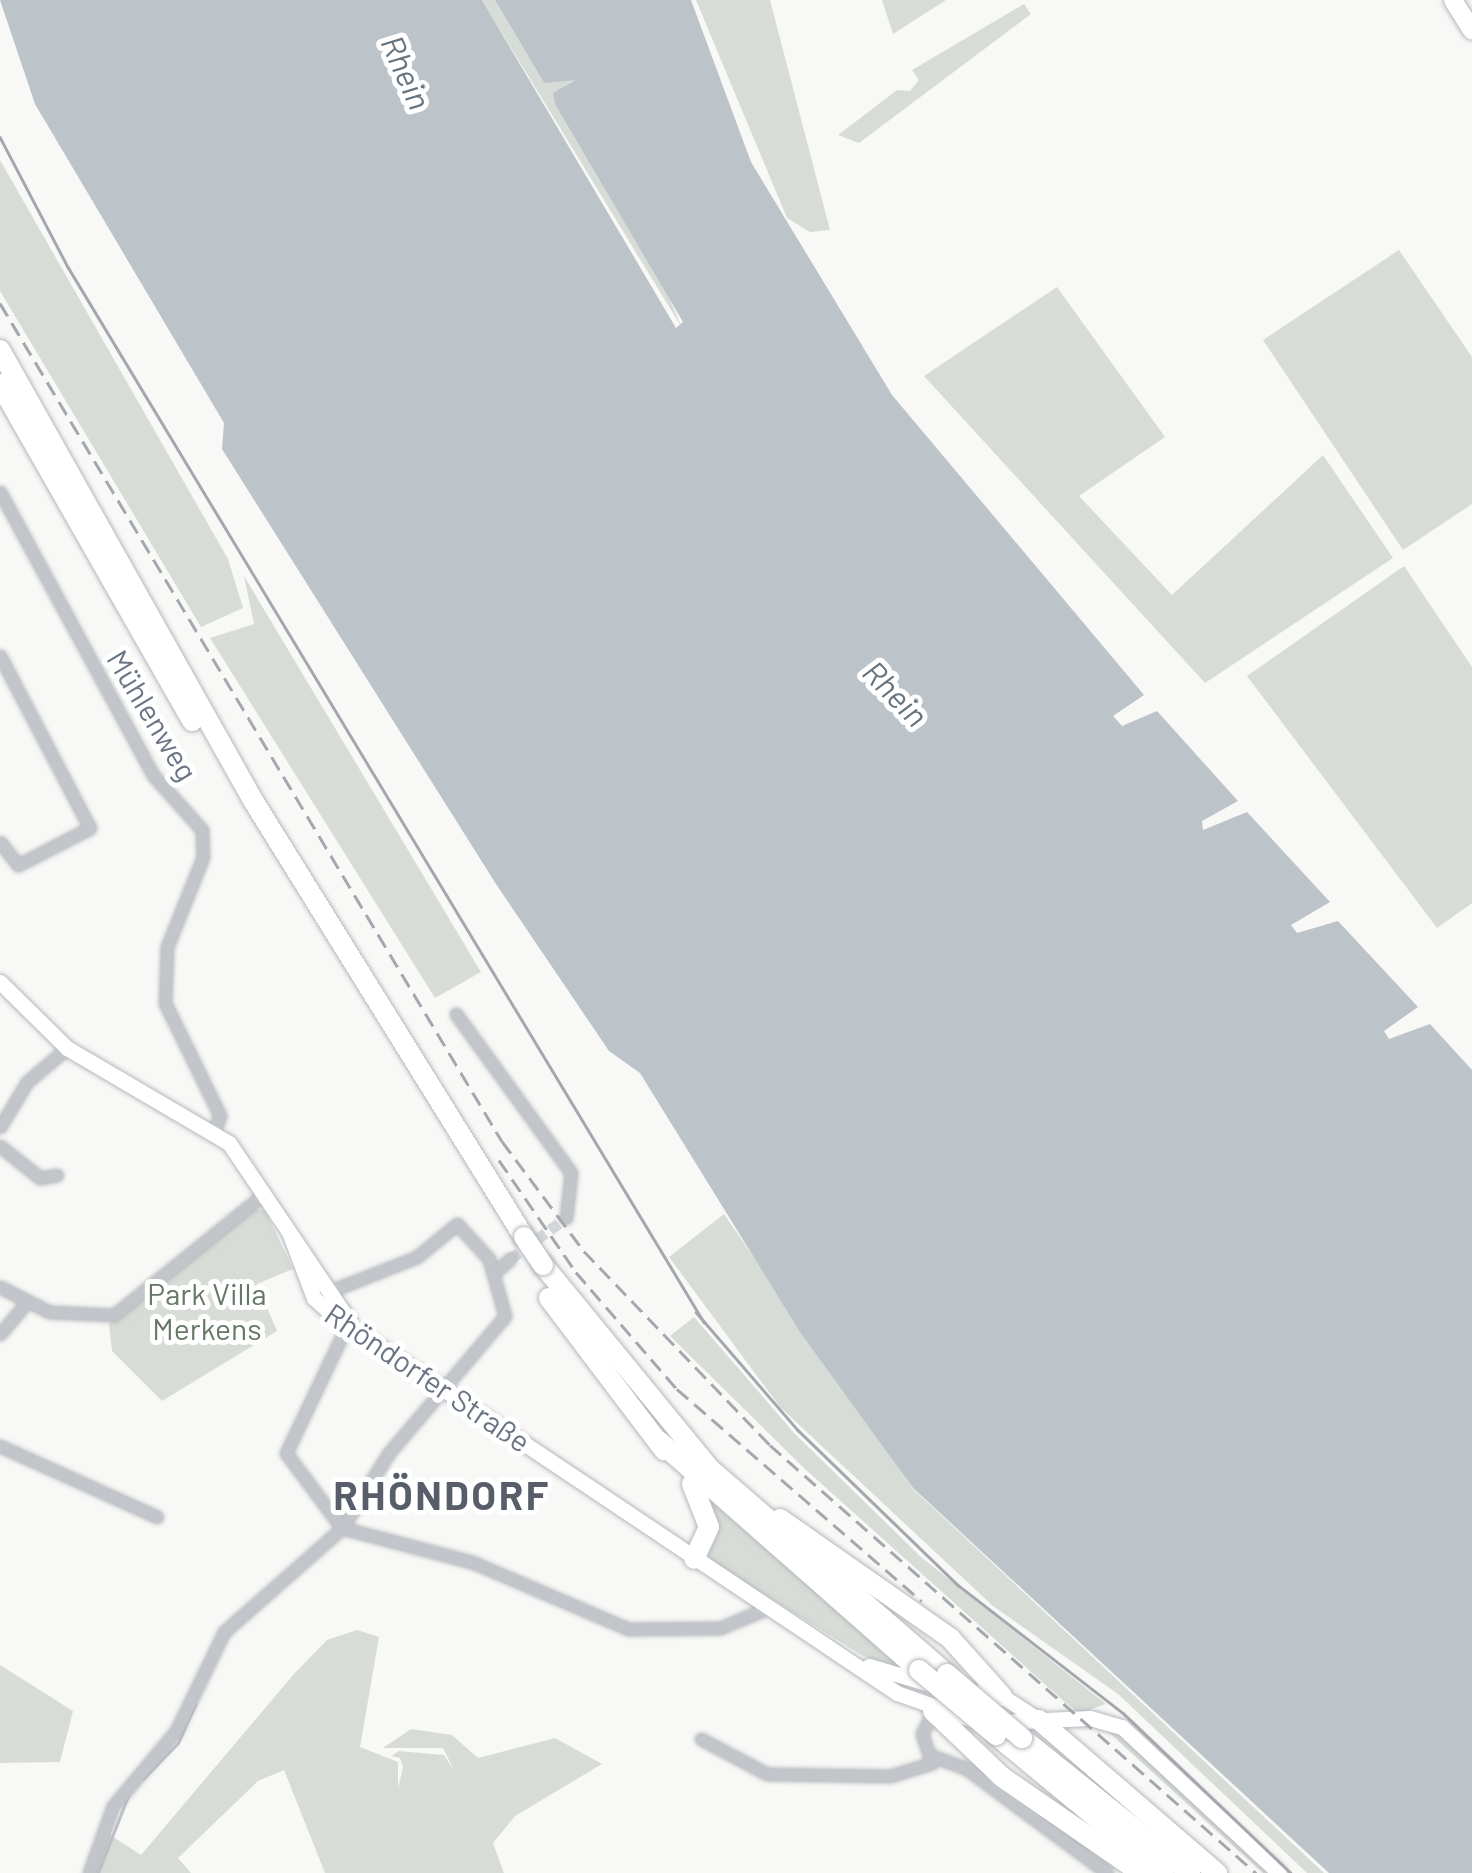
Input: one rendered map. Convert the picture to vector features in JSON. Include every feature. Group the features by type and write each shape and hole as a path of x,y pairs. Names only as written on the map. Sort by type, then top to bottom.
{"highway":[{"path":"0,350 283,852 516,1248"},
{"path":"0,384 251,823 516,1248 709,1468 950,1682 1190,1873"},
{"path":"538,1270 707,1511 694,1559"},
{"path":"659,1441 919,1670 1163,1873"},
{"path":"709,1468 950,1638 1002,1696"},
{"path":"932,1711 1002,1776 1142,1873"},
{"path":"1052,1727 1152,1810 1217,1873"}],"main road":[{"path":"1453,0 1472,30"},
{"name":"Rhöndorfer Straße","path":"0,982 67,1048 214,1131 265,1193 350,1321 443,1388 694,1559 932,1711 973,1721 1122,1727 1279,1873"},
{"name":"Rhöndorfer Straße","path":"851,1660 1002,1696 1052,1727"},
{"path":"932,1711 950,1682"},
{"path":"973,1721 990,1716 1002,1696"}],"street":[{"name":"Mühlenweg","path":"0,492 153,776 202,830 203,857 167,947 165,1003 220,1116 214,1131"},
{"path":"0,656 90,828 18,865 0,842"},
{"path":"456,1014 571,1173 566,1218"},
{"path":"0,1126 27,1082 67,1048"},
{"path":"0,1146 40,1178 58,1175"},
{"path":"0,1286 26,1304 114,1314 265,1193"},
{"path":"89,1873 113,1806 176,1731 224,1632 342,1528 443,1388 506,1316 494,1272 472,1231 451,1225 417,1257 332,1298"},
{"path":"494,1272 516,1248"},
{"path":"0,1334 26,1304"},
{"path":"350,1321 286,1453 342,1528 472,1562 628,1629 720,1628 770,1607"},
{"path":"0,1446 156,1517"},
{"path":"932,1711 922,1734 932,1756 967,1769 1107,1873"},
{"path":"702,1739 752,1769 797,1779 910,1773 932,1756"}],"green space":[{"path":"482,0 495,0 544,83 574,75 682,328"},
{"path":"696,0 770,0 830,230 810,232 787,218"},
{"path":"882,0 946,0 893,34"},
{"path":"1024,4 1031,14 859,143 838,135 897,90 910,91 919,80 912,70"},
{"path":"0,160 228,559 243,608 201,627 0,291"},
{"path":"1399,250 1472,357 1472,504 1403,550 1263,340"},
{"path":"1057,287 1165,437 1079,496 1172,595 1323,455 1393,558 1205,683 924,376"},
{"path":"1404,566 1472,667 1472,903 1437,928 1247,676"},
{"path":"244,576 481,972 435,998 210,638 254,624"},
{"name":"Park Villa Merkens","path":"249,1209 265,1210 293,1269 257,1284 277,1331 162,1401 112,1351 109,1324"},
{"path":"724,1214 913,1489 1324,1873 1307,1873 1118,1694 993,1606 780,1407 669,1257"},
{"path":"694,1317 795,1434 921,1557 1106,1704 1079,1713 1067,1704 805,1469 670,1336"},
{"path":"712,1502 903,1668 863,1656 709,1560"},
{"path":"357,1630 379,1637 360,1747 398,1762 398,1789 403,1767 400,1758 391,1756 399,1751 444,1755 455,1772 443,1748 383,1748 411,1729 452,1735 478,1758 555,1738 602,1764 515,1816 493,1843 504,1873 325,1873 284,1770 258,1781 178,1858 191,1873 93,1873 107,1833 141,1855 293,1675 327,1640"},
{"path":"0,1665 73,1711 60,1762 0,1763"},
{"path":"1103,1727 1122,1734 1272,1873 1263,1873"}],"water":[{"name":"Rhein","path":"0,0 482,0 676,328 683,322 555,104 553,93 576,80 544,83 495,0 691,0 751,162 892,395 1144,695 1113,716 1122,726 1157,711 1238,801 1202,821 1203,830 1247,812 1330,902 1291,925 1297,933 1338,921 1418,1007 1384,1031 1389,1039 1430,1024 1472,1070 1472,1873 1329,1873 913,1488 800,1332 640,1073 609,1051 496,884 222,449 224,423 35,104"}],"waterway":[{"path":"143,1779 178,1743 195,1705"},
{"path":"98,1873 128,1796"}],"tunnel":[{"path":"510,1259 566,1218"}],"tram line":[{"path":"0,137 68,267 704,1322"},
{"path":"696,1312 798,1430 958,1585 1123,1713 1291,1873"}],"railway":[{"path":"0,303 502,1141 584,1251 770,1445 1256,1873"},
{"path":"499,1160 576,1272 677,1389 922,1601"}],"district":[{"name":"RHÖNDORF","path":"442,1494"}]}
